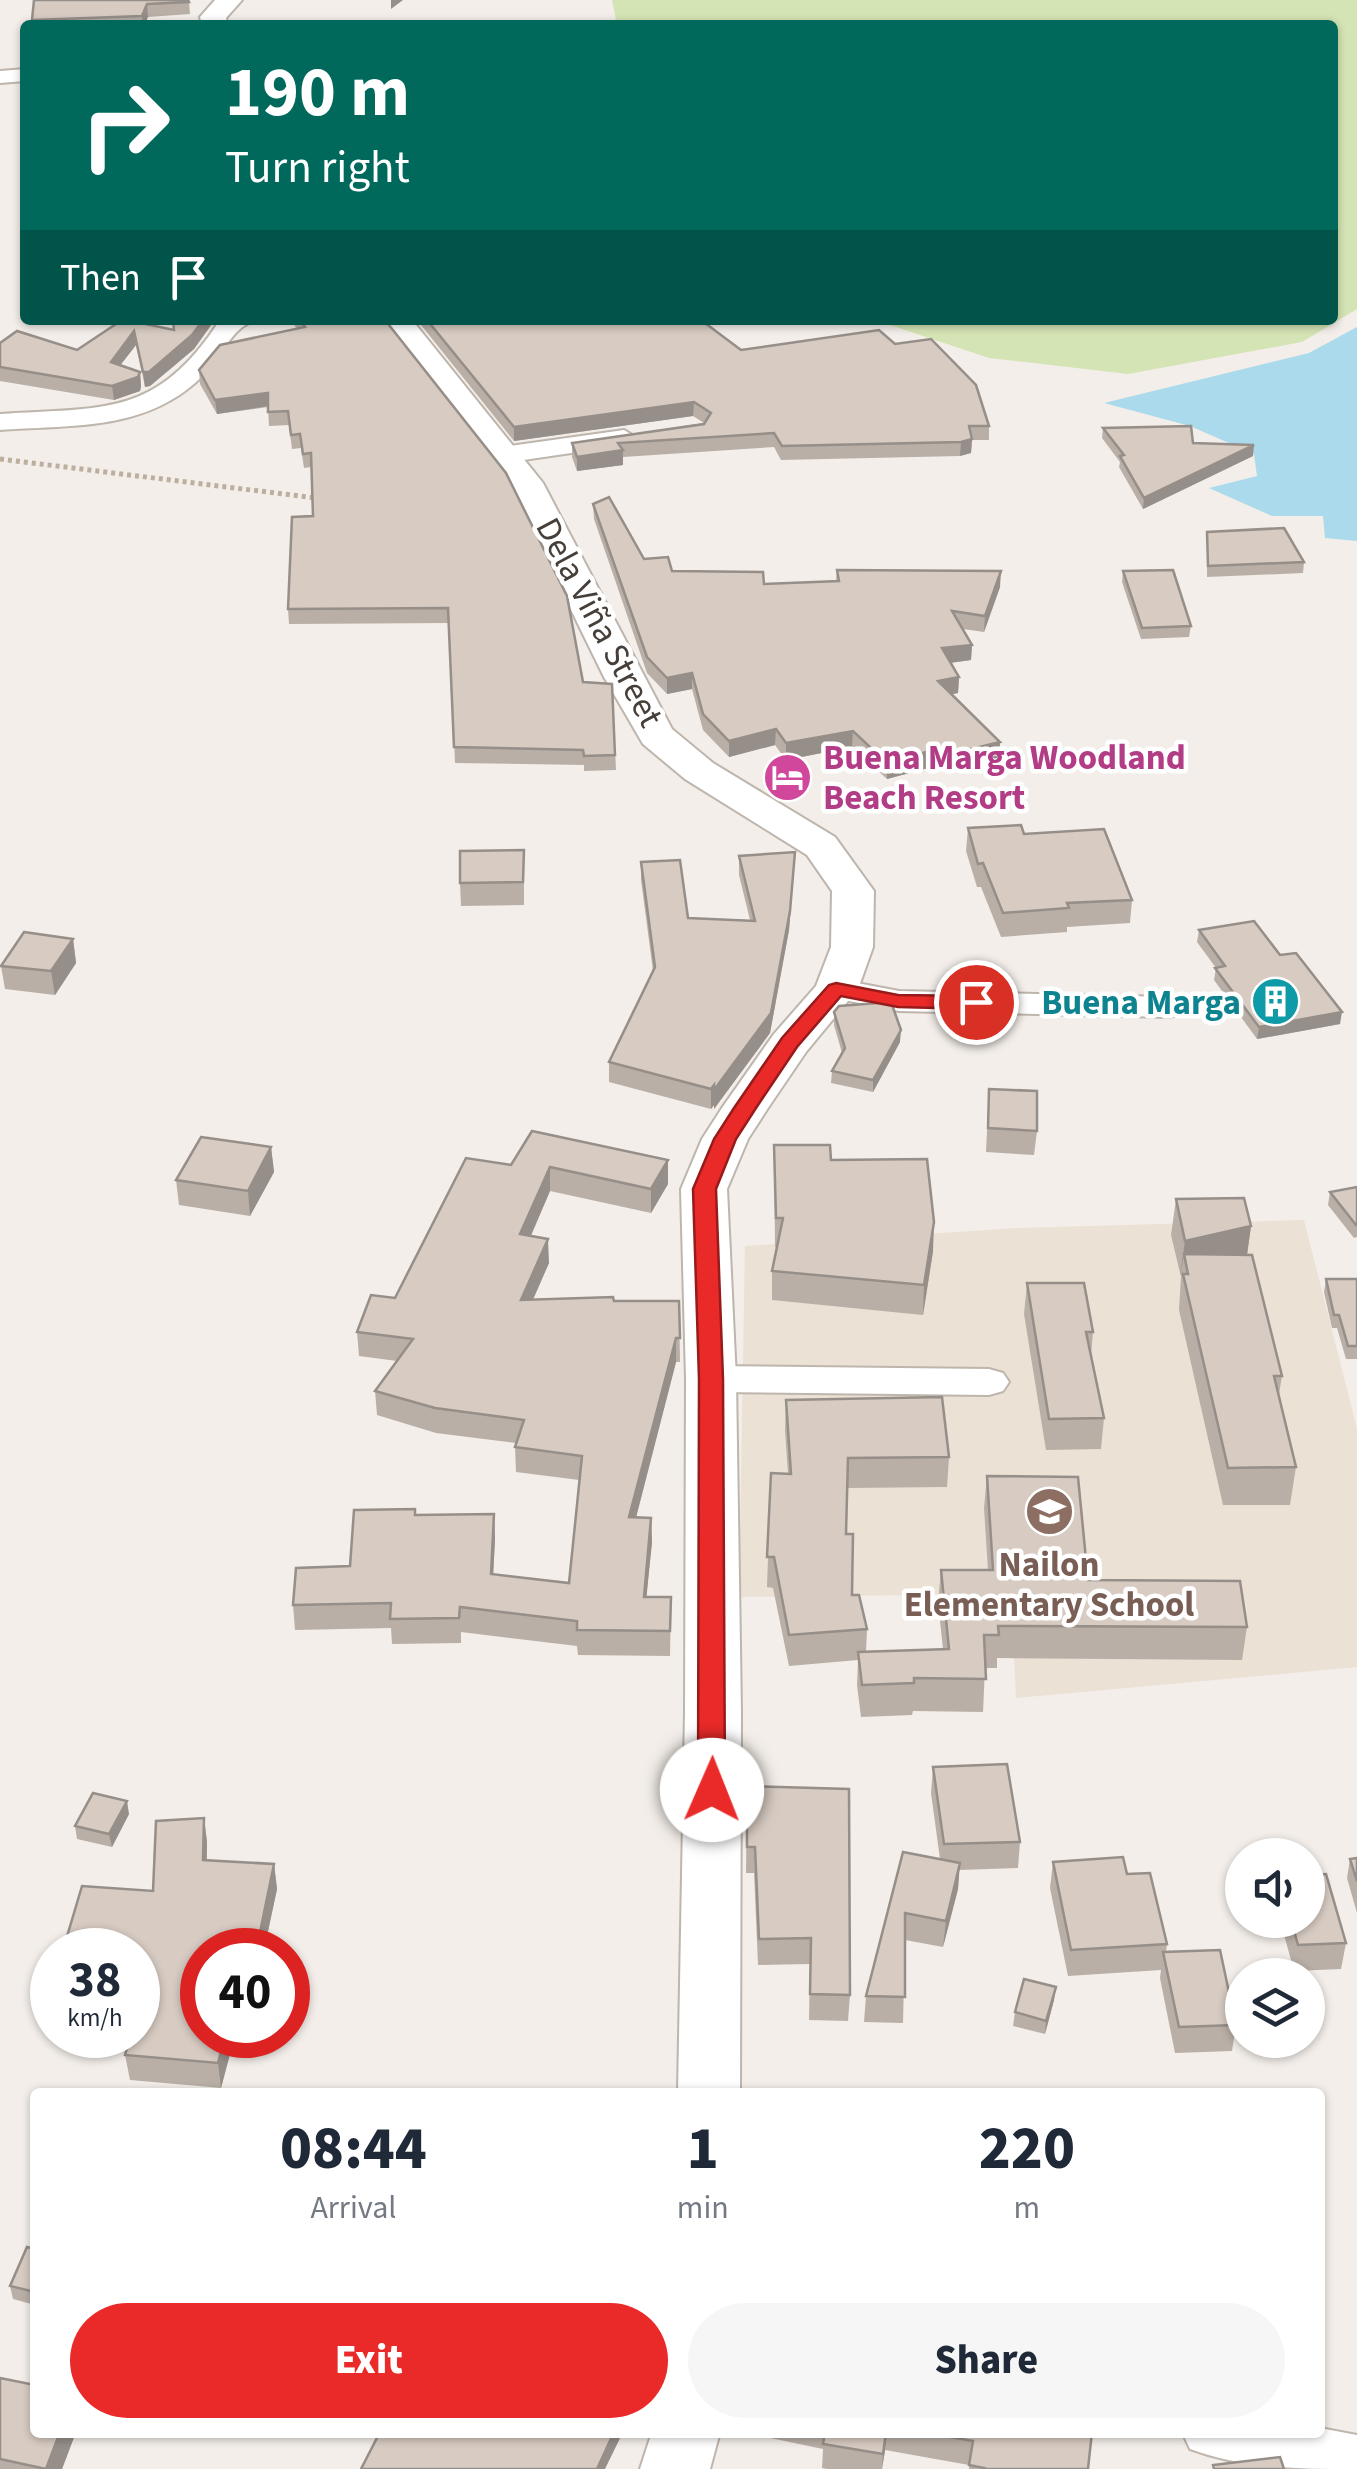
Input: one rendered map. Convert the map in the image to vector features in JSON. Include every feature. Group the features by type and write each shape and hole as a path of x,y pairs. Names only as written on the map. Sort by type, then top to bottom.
{"street":[{"path":"214,20 229,0"},
{"path":"0,422 124,414 139,409 173,388 217,350 230,325"},
{"name":"Dela Viña Street","path":"400,325 538,502 622,676 657,736 699,771 821,846 853,892 852,948 836,989 790,1043 745,1108 725,1139 704,1189 711,1379 709,2088"},
{"path":"502,455 655,434"},
{"path":"836,989 898,1001 1168,1007"},
{"path":"711,1379 989,1382"},
{"path":"676,2469 684,2438"},
{"path":"1242,2438 1357,2460"}],"path":[{"path":"0,459 326,499"}],"shaded area":[{"name":"Nailon Elementary School","path":"1304,1220 1357,1429 1357,1667 1016,1698 1011,1594 739,1597 745,1246 1017,1228"}],"green space":[{"path":"612,0 1357,0 1357,309 1338,320 1338,20 616,20"},
{"path":"890,325 1330,325 1302,342 1128,374 989,358"}],"water":[{"path":"1357,327 1357,541 1325,538 1323,516 1272,516 1209,488 1257,476 1254,454 1190,426 1104,403 1309,353"}],"building":[{"path":"34,0 189,2 147,4 142,16 32,20"},
{"path":"114,325 174,330 174,325 199,325 149,372 143,372 134,331 111,362 140,372 138,377 112,386 0,367 0,343 17,331 77,350"},
{"path":"389,325 506,473 567,596 583,682 612,684 615,755 584,756 583,750 454,747 448,608 288,609 292,517 313,516 311,453 303,454 300,434 291,435 288,411 268,412 268,393 215,400 199,370 220,345 305,327"},
{"path":"431,325 708,325 741,350 879,330 895,344 931,339 976,385 989,426 969,426 972,439 961,442 782,446 774,433 618,443 623,450 577,457 572,443 704,424 711,413 694,402 514,427"},
{"path":"1191,426 1193,443 1254,445 1144,498 1120,456 1124,455 1103,428"},
{"path":"609,497 644,559 668,557 672,571 763,572 764,584 839,581 837,570 1001,571 985,616 952,611 972,645 942,648 959,677 938,681 1000,742 951,754 944,747 887,763 853,731 786,743 776,729 729,741 703,714 692,673 667,678 647,657 593,504"},
{"path":"1284,528 1304,562 1208,566 1207,532"},
{"path":"1173,570 1191,626 1142,628 1123,571"},
{"path":"1021,825 1024,834 1104,829 1132,900 1067,903 1069,908 1003,913 983,863 978,864 968,828"},
{"path":"524,850 523,882 460,883 460,851"},
{"path":"795,852 790,911 771,1013 714,1090 714,1085 711,1089 609,1062 655,967 641,862 680,860 688,918 755,921 739,856"},
{"name":"Buena Marga","path":"1254,921 1280,955 1296,953 1342,1012 1259,1027 1215,968 1225,966 1199,930"},
{"path":"24,932 73,939 51,971 1,966"},
{"path":"891,1002 901,1030 873,1080 832,1071 845,1048 834,1012 839,1006"},
{"path":"989,1089 1037,1091 1037,1131 988,1128"},
{"path":"532,1131 668,1160 651,1189 550,1167 520,1234 548,1239 521,1300 613,1297 614,1301 679,1301 680,1338 676,1338 629,1517 651,1518 644,1597 671,1597 670,1631 577,1630 577,1621 460,1607 459,1618 390,1619 391,1603 293,1605 296,1568 350,1566 354,1510 415,1509 415,1515 494,1514 491,1574 569,1583 582,1456 515,1447 524,1420 435,1408 375,1391 413,1339 357,1332 371,1295 395,1298 466,1158 511,1165"},
{"path":"201,1137 271,1147 248,1191 176,1180"},
{"path":"774,1145 830,1145 831,1160 927,1159 934,1222 924,1285 772,1271 783,1218 776,1218"},
{"path":"1357,1187 1357,1225 1356,1225 1330,1192"},
{"path":"1244,1198 1251,1226 1185,1241 1176,1199"},
{"path":"1184,1254 1252,1255 1282,1376 1274,1376 1296,1467 1228,1468 1183,1274 1188,1274"},
{"path":"1326,1279 1357,1279 1357,1346 1348,1346 1339,1315 1334,1315"},
{"path":"1027,1283 1084,1283 1093,1332 1086,1332 1104,1418 1049,1419"},
{"path":"942,1397 949,1457 848,1458 846,1534 853,1534 852,1595 859,1595 867,1629 789,1635 774,1557 767,1557 771,1473 791,1474 786,1400"},
{"path":"987,1476 1078,1477 1088,1580 1240,1581 1247,1627 998,1626 999,1635 984,1635 986,1679 914,1678 914,1683 862,1685 858,1652 949,1649 941,1570 993,1570"},
{"path":"1007,1764 1020,1842 944,1844 933,1767"},
{"path":"747,1786 849,1789 850,1995 810,1994 811,1938 759,1939 755,1847 747,1847"},
{"path":"93,1793 127,1801 109,1834 75,1826"},
{"path":"204,1818 203,1860 274,1864 261,1928 180,1928 180,2058 219,2058 218,2063 160,2058 160,1928 70,1928 82,1886 153,1891 156,1821"},
{"path":"903,1852 960,1863 946,1921 905,1913 905,1997 866,1996"},
{"path":"1123,1857 1127,1874 1150,1873 1167,1944 1071,1950 1053,1862"},
{"path":"1357,1858 1357,1881 1350,1859"},
{"path":"1325,1874 1346,1943 1298,1945 1296,1938 1325,1938"},
{"path":"1220,1950 1225,1973 1225,2025 1179,2027 1163,1952"},
{"path":"1024,1979 1056,1987 1046,2021 1015,2012"},
{"path":"27,2247 30,2248 30,2291 10,2286"},
{"path":"0,2378 30,2384 30,2438 58,2438 46,2469 0,2459"},
{"path":"377,2438 611,2438 597,2469 361,2469"},
{"path":"824,2438 885,2438 883,2454 823,2444"},
{"path":"956,2438 1091,2438 1088,2469 983,2469 969,2465 973,2441"},
{"path":"1280,2457 1284,2469 1214,2469 1213,2465"}],"place":[{"name":"Buena Marga Woodland Beach Resort","path":"788,777"},
{"name":"Buena Marga","path":"1276,1002"},
{"name":"Nailon Elementary School","path":"1049,1512"}],"route":[{"path":"712,1790 711,1379 704,1189 725,1139 745,1108 790,1043 836,989 898,1001 976,1002"}]}
